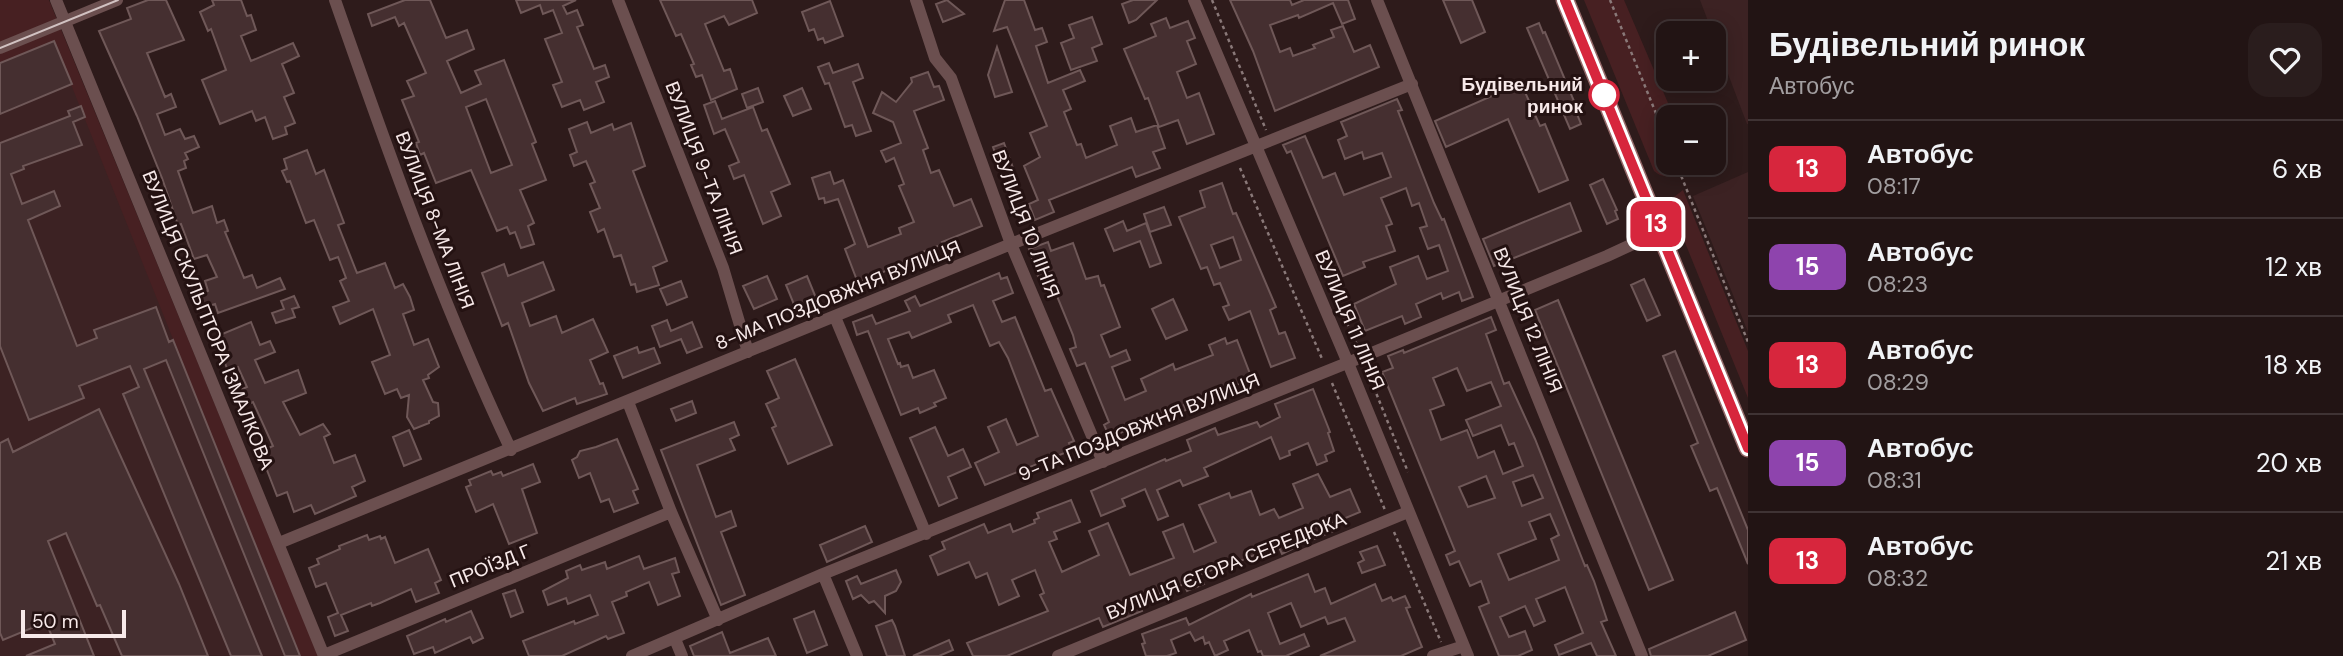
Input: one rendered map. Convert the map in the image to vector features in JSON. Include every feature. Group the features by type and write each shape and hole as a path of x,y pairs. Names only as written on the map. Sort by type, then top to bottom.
{"main road":[{"path":"1565,0 1748,448"}],"street":[{"name":"ВУЛИЦЯ СКУЛЬПТОРА ІЗМАЛКОВА","path":"56,0 324,656"},
{"path":"0,48 117,0"},
{"name":"ВУЛИЦЯ 8-МА ЛІНІЯ","path":"335,0 386,147 426,251 472,368 511,450"},
{"name":"ВУЛИЦЯ 9-ТА ЛІНІЯ","path":"618,0 723,268 748,352"},
{"name":"ВУЛИЦЯ 10 ЛІНІЯ","path":"916,0 935,58 951,78 1011,244 1103,462"},
{"name":"ВУЛИЦЯ 11 ЛІНІЯ","path":"1194,0 1348,362 1466,651"},
{"name":"ВУЛИЦЯ 12 ЛІНІЯ","path":"1377,0 1642,656"},
{"name":"8-МА ПОЗДОВЖНЯ ВУЛИЦЯ","path":"279,543 1011,244 1412,84"},
{"name":"9-ТА ПОЗДОВЖНЯ ВУЛИЦЯ","path":"632,656 823,574 1327,371 1660,232"},
{"path":"835,317 926,534"},
{"path":"628,402 671,512 718,620"},
{"name":"ПРОЇЗД Г","path":"324,656 671,512"},
{"name":"ВУЛИЦЯ ЄГОРА СЕРЕДЮКА","path":"1058,656 1408,512"},
{"path":"823,574 857,656"},
{"path":"676,639 682,656"},
{"path":"1433,656 1466,651"}],"path":[{"path":"1610,0 1656,113"},
{"path":"1235,155 1327,371"},
{"path":"1681,175 1748,342"}],"shaded area":[{"path":"0,0 49,0 318,656 300,656 54,42 0,63"},
{"path":"1584,0 1624,0 1656,75 1656,91 1663,91 1669,105 1656,105 1656,172"},
{"path":"1700,0 1748,0 1748,124 1726,69 1726,21 1708,21"},
{"path":"54,41 300,656 0,656 0,63"},
{"path":"1748,172 1748,332 1693,196"},
{"path":"1683,190 1748,351 1748,398 1671,208 1674,197"}],"building":[{"path":"148,0 166,0 184,40 147,53 165,97 171,94 176,107 157,114 165,135 180,129 185,139 194,136 199,147 185,153 188,159 184,161 186,168 178,171 193,213 212,206 217,223 224,220 228,231 225,232 244,278 252,275 257,288 280,278 285,289 218,313 215,304 202,308 197,295 208,291 205,281 217,277 207,255 194,259 181,224 178,225 137,116 99,31 131,19 127,8"},
{"path":"212,0 241,0 247,16 251,15 256,30 241,36 251,61 293,43 299,56 282,64 294,93 284,97 295,123 285,127 287,134 273,139 265,117 256,121 252,111 220,124 202,80 226,70 211,29 208,31 200,12 214,5"},
{"path":"405,0 430,0 446,38 467,30 474,49 447,61 461,93 481,84 475,71 504,60 536,142 532,144 546,180 520,190 534,223 528,226 534,244 521,248 515,232 510,234 507,227 497,231 471,170 436,183 424,153 420,155 416,143 419,142 402,100 414,96 407,81 426,73 404,23 399,26 395,17 372,26 368,14","holes":["486,99 512,165 491,173 466,107"]},
{"path":"516,0 576,0 563,6 567,14 577,10 583,25 577,27 594,69 605,65 609,77 596,82 604,102 584,110 580,100 562,107 553,85 562,82 545,39 562,33 553,10 543,14 540,5 521,13"},
{"path":"660,0 752,0 757,13 729,25 724,16 705,24 724,71 730,69 737,89 711,100 702,75 696,77 691,65 694,64 681,34 676,36"},
{"path":"947,0 964,14 943,22 936,4"},
{"path":"1005,0 1024,0 1035,30 1042,28 1047,42 1036,46 1048,83 1080,70 1085,81 1063,90 1071,109 1064,112 1077,145 1081,144 1086,158 1117,145 1110,126 1131,118 1136,132 1157,125 1165,148 1153,152 1160,168 1136,177 1132,167 1049,200 1054,212 1035,220 1029,204 1038,200 1024,166 1040,157 1030,133 1047,126 1007,27 994,31"},
{"path":"1133,0 1157,0 1136,20 1129,23 1122,4"},
{"path":"1230,0 1290,0 1292,5 1304,0 1348,0 1355,19 1342,24 1333,3 1299,18 1298,15 1270,25 1280,52 1290,48 1293,56 1315,48 1313,45 1334,37 1331,30 1343,26 1354,52 1370,45 1379,67 1275,111 1253,51"},
{"path":"1443,0 1472,0 1485,32 1461,43"},
{"path":"830,1 843,36 825,43 823,38 818,40 814,29 809,31 802,12"},
{"path":"1092,17 1102,44 1092,48 1097,61 1071,70 1061,43 1074,38 1069,25"},
{"path":"1166,18 1170,28 1188,21 1195,38 1187,41 1196,64 1177,72 1187,98 1199,93 1214,134 1187,144 1178,120 1159,127 1124,49 1156,36 1151,24"},
{"path":"1539,23 1579,113 1577,114 1581,124 1570,129 1527,28"},
{"path":"54,41 72,84 0,114 0,63"},
{"path":"997,47 1012,92 995,97 988,75"},
{"path":"829,63 833,73 858,64 863,78 853,82 871,131 856,136 852,125 845,127 829,83 825,84 818,67"},
{"path":"928,72 934,87 939,86 944,100 914,111 928,148 923,150 931,173 939,170 954,206 971,199 982,226 942,242 943,244 910,257 911,260 858,283 845,249 855,244 838,199 825,203 824,198 819,199 812,178 830,172 834,184 843,180 868,247 901,234 899,228 914,222 899,186 904,184 894,158 886,162 881,151 901,143 893,122 873,113 882,92 896,102 912,82 911,78"},
{"path":"1521,83 1540,126 1545,124 1568,180 1539,192 1508,119 1446,147 1435,121"},
{"path":"758,88 763,102 747,108 742,94"},
{"path":"802,88 811,109 793,116 784,96"},
{"path":"1397,99 1402,110 1398,111 1434,203 1442,220 1444,219 1473,297 1462,301 1459,292 1443,299 1441,293 1416,304 1421,317 1405,324 1402,316 1365,331 1354,304 1396,284 1390,267 1418,256 1427,279 1448,271 1439,245 1428,249 1420,228 1427,226 1419,203 1412,206 1406,188 1381,198 1392,224 1386,226 1395,251 1363,262 1365,267 1343,276 1291,151 1287,153 1283,145 1305,136 1323,178 1335,173 1344,195 1391,177 1382,153 1364,159 1362,152 1345,159 1338,140 1347,136 1341,122"},
{"path":"715,101 722,119 753,107 762,131 767,129 790,184 771,192 781,216 763,224 744,175 734,179 729,166 739,162 725,129 714,134 704,105"},
{"path":"81,106 85,117 73,122 82,145 23,166 24,169 11,174 22,204 54,191 60,206 28,220 77,346 97,338 94,330 156,307 169,342 173,340 300,656 285,656 166,360 144,369 262,656 231,656 123,394 139,387 130,366 79,386 84,398 29,420 0,346 0,143 70,116 68,111"},
{"path":"587,122 591,133 612,124 614,130 631,123 645,166 633,171 667,261 653,267 659,285 637,292 635,284 631,285 621,255 614,257 604,229 598,232 590,212 600,208 590,184 595,182 586,161 574,166 570,155 577,152 569,129"},
{"path":"1004,143 1013,168 1002,172 993,147"},
{"path":"307,150 316,174 324,170 344,223 338,225 357,273 385,263 395,288 403,284 410,297 414,310 403,314 414,345 428,339 439,367 428,375 429,378 423,380 433,402 438,403 439,416 429,423 414,429 407,417 409,395 401,398 397,389 385,394 372,362 390,355 373,309 340,324 333,307 349,301 340,281 346,278 338,257 330,260 314,220 306,223 290,181 287,182 282,171 287,169 284,159"},
{"path":"1603,179 1617,210 1618,219 1607,224 1590,185"},
{"path":"1222,183 1233,214 1236,213 1276,307 1270,310 1279,334 1285,332 1295,358 1271,367 1250,311 1229,320 1223,307 1229,305 1220,283 1214,285 1207,267 1201,269 1179,217 1205,207 1200,191","holes":["1233,237 1241,260 1220,268 1211,245"]},
{"path":"1570,203 1581,231 1494,266 1483,239"},
{"path":"1164,207 1171,225 1150,232 1144,214"},
{"path":"1123,221 1127,231 1146,223 1161,263 1150,267 1140,241 1114,251 1105,229"},
{"path":"1048,242 1051,251 1073,243 1086,279 1098,276 1101,286 1104,285 1120,327 1101,335 1110,357 1126,350 1130,360 1112,367 1125,400 1146,391 1141,379 1173,364 1175,370 1213,355 1209,345 1225,338 1227,344 1237,340 1252,379 1184,405 1186,410 1147,426 1145,421 1110,438 1104,425 1109,422 1085,363 1077,366 1070,349 1076,347 1073,335 1050,279 1040,282 1029,249"},
{"path":"543,262 554,290 522,303 530,326 556,316 562,333 593,319 608,352 590,360 607,394 577,404 575,398 543,411 529,383 508,323 502,326 482,273 504,264 508,276"},
{"path":"999,273 1001,279 1007,277 1013,293 993,301 1002,322 1015,317 1045,391 1051,389 1074,441 1069,443 1072,450 985,485 975,463 999,452 988,427 1006,419 1017,445 1038,436 1008,358 999,342 990,346 973,305 948,315 951,322 912,338 909,332 888,339 898,364 900,363 901,367 908,365 913,378 934,370 946,398 920,413 918,408 901,415 868,331 857,335 853,322 872,315 876,324 910,311 905,301 915,296 920,306"},
{"path":"767,276 777,299 754,309 743,286"},
{"path":"807,276 816,298 795,307 786,285"},
{"path":"1644,279 1660,315 1647,321 1631,285"},
{"path":"681,281 687,297 667,305 660,289"},
{"path":"294,296 299,307 292,309 295,317 276,323 272,313 284,309 281,301"},
{"path":"1173,299 1187,330 1166,339 1152,309"},
{"path":"1558,300 1673,580 1649,590 1535,310"},
{"path":"1491,317 1496,330 1486,334 1504,384 1509,382 1535,439 1585,566 1587,565 1594,581 1607,620 1601,622 1616,656 1597,656 1591,643 1559,655 1555,645 1583,633 1565,587 1536,599 1545,621 1534,626 1525,606 1500,617 1509,637 1525,631 1532,650 1518,656 1499,656 1479,607 1489,603 1481,581 1470,586 1459,561 1450,565 1446,555 1455,551 1382,372 1393,368 1388,356 1403,350 1404,353","holes":["1457,368 1467,391 1491,382 1501,406 1466,420 1473,436 1501,425 1509,445 1514,443 1523,466 1503,474 1494,451 1478,458 1467,430 1441,440 1430,410 1444,405 1433,378","1533,475 1543,498 1522,506 1513,482","1486,476 1495,498 1468,507 1459,487","1550,514 1559,535 1551,539 1559,560 1509,580 1498,554 1536,539 1529,522"]},
{"path":"667,320 671,331 692,322 702,347 687,353 681,339 660,347 652,326"},
{"path":"251,322 260,345 270,341 275,352 255,360 265,383 298,370 306,393 283,402 300,435 323,424 330,434 324,437 334,463 355,455 365,481 352,487 356,496 315,514 311,505 294,512 287,492 277,496 260,452 273,446 253,402 244,406 238,391 247,387 238,367 228,371 215,337"},
{"path":"637,347 639,353 654,348 660,363 623,378 614,356"},
{"path":"1675,351 1748,530 1748,564 1717,488 1710,491 1691,446 1698,443 1663,356"},
{"path":"795,359 832,445 788,464 772,428 776,426 766,404 779,398 767,371"},
{"path":"1313,389 1330,432 1328,433 1334,451 1325,455 1327,461 1317,465 1308,443 1289,451 1290,455 1280,459 1271,437 1204,468 1208,476 1183,486 1180,480 1157,490 1168,516 1158,520 1145,489 1122,499 1125,506 1101,516 1091,491 1165,459 1166,461 1191,451 1187,440 1215,428 1218,435 1257,422 1260,427 1280,417 1275,404"},
{"path":"692,401 696,413 676,421 671,409"},
{"path":"99,409 179,584 208,656 122,656 66,533 48,541 94,656 26,656 55,644 46,622 3,640 0,633 0,443 8,439 13,452"},
{"path":"734,422 739,435 730,439 735,450 697,465 716,517 731,511 736,526 721,532 745,595 721,605 661,450"},
{"path":"935,427 948,456 963,449 971,467 948,477 957,498 939,506 910,438"},
{"path":"409,430 421,459 404,466 393,437"},
{"path":"617,439 638,489 633,491 638,503 614,512 609,499 601,502 590,473 579,478 572,460 580,451"},
{"path":"533,464 540,482 522,489 537,533 509,544 493,504 476,512 466,487 471,485 469,480 491,471 493,475 501,472 503,476"},
{"path":"1318,474 1330,497 1350,489 1360,512 1331,524 1334,531 1314,539 1309,530 1288,540 1292,549 1282,554 1278,545 1238,562 1237,559 1200,575 1204,584 1187,591 1184,584 1139,602 1142,611 1103,627 1099,618 1007,656 973,656 967,643 1048,611 1040,595 1044,593 1035,570 1012,580 1019,596 999,605 987,573 976,578 969,562 938,575 930,556 945,549 942,542 984,524 988,533 1010,524 1013,532 1035,523 1034,520 1039,518 1037,513 1071,500 1080,522 1054,532 1057,539 1049,542 1062,572 1099,555 1089,531 1108,523 1130,575 1174,558 1163,532 1183,524 1194,552 1216,542 1199,505 1229,493 1231,498 1251,491 1260,515 1274,509 1279,518 1303,508 1293,484"},
{"path":"865,526 872,542 827,562 820,545"},
{"path":"367,535 369,540 385,537 395,563 428,549 441,580 435,583 439,593 416,602 411,589 372,606 371,603 341,615 348,631 335,636 328,617 338,613 326,583 316,587 309,568 319,564 317,559 340,549 339,546"},
{"path":"1377,546 1385,565 1362,573 1358,563 1364,560 1360,552"},
{"path":"639,556 644,569 675,558 679,572 672,574 680,596 658,605 649,582 626,592 627,596 612,602 624,633 608,639 606,636 562,656 529,656 523,641 574,621 575,624 598,615 590,595 568,604 566,598 548,605 543,591 568,578 566,571 580,565 582,570 605,562 607,569"},
{"path":"896,570 901,582 896,591 885,596 885,613 874,601 869,603 861,595 853,599 846,581 857,576 861,584"},
{"path":"1308,574 1315,592 1325,588 1331,604 1375,584 1382,601 1391,597 1393,601 1405,596 1410,607 1406,608 1422,647 1401,656 1320,656 1355,641 1345,618 1328,624 1325,617 1301,627 1291,603 1268,613 1280,644 1304,634 1309,646 1286,656 1263,656 1261,651 1258,652 1249,630 1224,641 1228,650 1215,656 1209,642 1205,644 1203,637 1195,641 1190,632 1171,640 1176,653 1146,656 1142,634 1186,618 1189,625 1251,594 1252,597"},
{"path":"515,590 523,612 511,617 503,594"},
{"path":"471,611 483,638 473,643 470,637 435,653 433,647 414,654 407,636"},
{"path":"814,611 827,645 807,653 794,619"},
{"path":"1735,612 1746,640 1708,656 1651,656 1649,649"},
{"path":"892,620 905,656 887,656 876,626"},
{"path":"722,632 730,653 768,638 776,656 694,656 690,646"},
{"path":"949,640 953,650 939,656 913,656"}],"tram line":[{"path":"0,48 118,0"}],"bus line":[{"name":"13","path":"1565,0 1748,448"}],"place":[{"name":"Будівельний ринок","path":"1604,95"}]}
